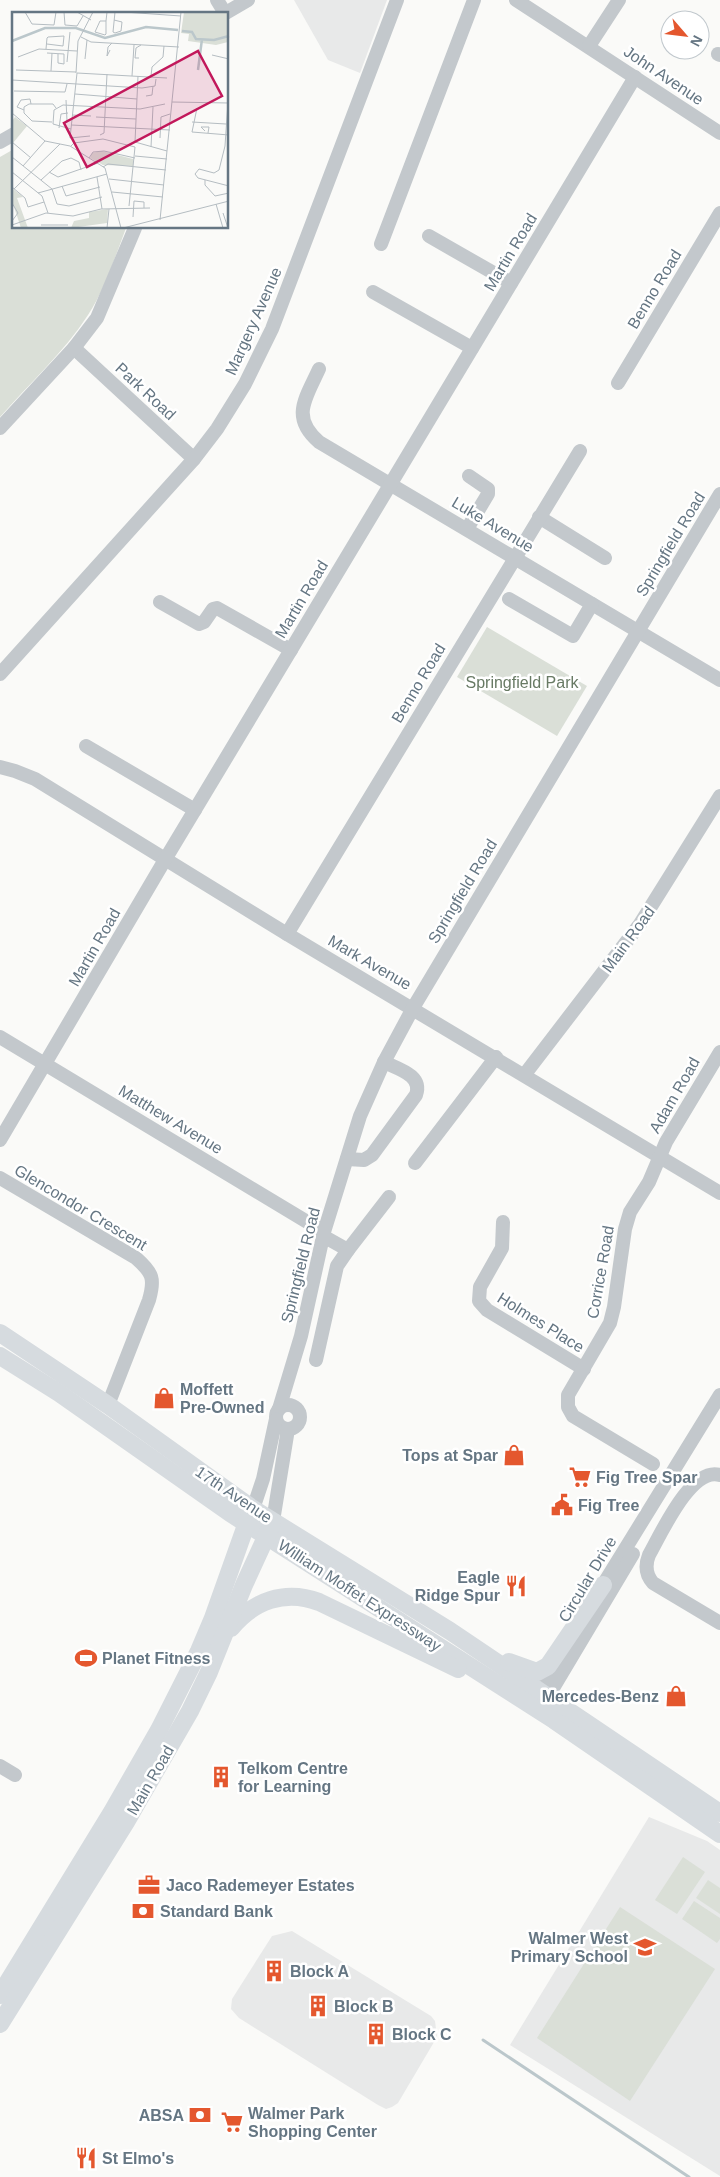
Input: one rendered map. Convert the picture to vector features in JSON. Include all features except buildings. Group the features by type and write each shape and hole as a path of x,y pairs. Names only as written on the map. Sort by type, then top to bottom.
{"main road":[{"name":"17th Avenue","path":"0,1332 108,1405 249,1516"},
{"name":"William Moffet Expressway","path":"0,1356 270,1528 489,1678 539,1701 720,1813"},
{"name":"Main Road","path":"0,1995 112,1812 159,1730 210,1626 249,1516"},
{"name":"17th Avenue","path":"270,1528 386,1590 487,1656 539,1701"},
{"name":"Main Road","path":"0,2024 145,1789 190,1711 223,1640 270,1528"},
{"path":"487,1656 530,1671 544,1670 603,1585"},
{"path":"223,1640 240,1618 256,1605 274,1598 301,1598 319,1602 480,1679 489,1678"},
{"name":"William Moffet Expressway","path":"539,1701 720,1834"}],"street":[{"path":"217,0 223,12"},
{"path":"227,12 248,0"},
{"name":"Margery Avenue","path":"0,674 194,459 245,384 272,329 397,0"},
{"path":"381,244 474,0"},
{"name":"John Avenue","path":"516,0 720,133"},
{"path":"589,46 620,0"},
{"name":"Martin Road","path":"0,1140 166,858 635,77"},
{"path":"0,142 12,135"},
{"name":"Benno Road","path":"618,383 720,213"},
{"path":"0,428 74,348 97,318 135,229"},
{"path":"429,236 511,283"},
{"path":"373,292 472,348"},
{"name":"Park Road","path":"74,348 194,459"},
{"name":"Luke Avenue","path":"319,369 304,402 302,414 303,425 318,442 720,680"},
{"name":"Benno Road","path":"287,934 580,451"},
{"path":"467,529 488,494 488,489 485,486 468,476"},
{"name":"Springfield Road","path":"249,1516 263,1479 278,1414 301,1336 324,1234 360,1116 384,1062 413,1008 720,494"},
{"path":"539,517 605,558"},
{"path":"509,599 573,636 592,604"},
{"path":"160,602 200,624 204,622 212,609 217,608 291,650"},
{"path":"86,746 195,810"},
{"name":"Mark Avenue","path":"0,767 34,779 166,858 287,934 525,1074 720,1193"},
{"name":"Main Road","path":"525,1074 640,924 720,796"},
{"name":"Matthew Avenue","path":"0,1037 348,1250"},
{"name":"Adam Road","path":"660,1157 674,1129 720,1052"},
{"path":"415,1163 496,1057"},
{"path":"347,1159 364,1160 372,1155 416,1094 417,1083 414,1077 384,1062"},
{"name":"Corrice Road","path":"653,1464 579,1420 570,1412 568,1395 606,1332 612,1316 627,1219 660,1157"},
{"name":"Glencondor Crescent","path":"0,1178 136,1258 146,1267 152,1277 149,1300 108,1405"},
{"path":"316,1360 337,1266 389,1198"},
{"name":"Holmes Place","path":"503,1222 502,1248 480,1286 479,1301 487,1310 584,1369"},
{"name":"Springfield Road","path":"294,1406 301,1336"},
{"name":"Circular Drive","path":"539,1701 603,1585 720,1395"},
{"path":"286,1405 294,1406 298,1412 299,1420 295,1426 288,1429 280,1426 278,1414 286,1405"},
{"name":"Circular Drive","path":"539,1701 719,1415"},
{"path":"270,1528 288,1429"},
{"path":"720,1475 715,1473 705,1476 688,1491 649,1554 646,1564 648,1575 653,1583 720,1622"},
{"path":"0,1766 15,1775"}],"shaded area":[{"path":"294,0 387,0 360,73 328,60"},
{"name":"Walmer West Primary School","path":"649,1817 707,1841 720,1850 720,2176 510,2045"},
{"path":"292,1931 431,2016 435,2021 437,2037 398,2103 392,2107 386,2109 378,2105 239,2018 231,2009 232,1999 272,1936"}],"green space":[{"path":"12,150 12,229 126,229 105,284 79,329 0,417 0,157"},
{"name":"Springfield Park","path":"487,627 587,686 557,736 457,677"},
{"path":"683,1857 705,1872 677,1914 655,1900"},
{"path":"708,1880 720,1888 720,1914 696,1898"},
{"path":"694,1901 720,1918 720,1939 717,1943 682,1919"},
{"path":"620,1907 715,1969 630,2101 537,2038"}],"waterway":[{"path":"483,2040 689,2177"}],"place":[{"name":"Moffett Pre-Owned","path":"164,1398"},
{"name":"Tops at Spar","path":"514,1455"},
{"name":"Fig Tree Spar","path":"580,1477"},
{"name":"Fig Tree","path":"562,1505"},
{"name":"Eagle Ridge Spur","path":"516,1586"},
{"name":"Planet Fitness","path":"86,1658"},
{"name":"Mercedes-Benz","path":"676,1696"},
{"name":"Telkom Centre for Learning","path":"221,1777"},
{"name":"Jaco Rademeyer Estates","path":"149,1885"},
{"name":"Standard Bank","path":"143,1911"},
{"name":"Walmer West Primary School","path":"645,1947"},
{"name":"Block A","path":"274,1971"},
{"name":"Block B","path":"318,2006"},
{"name":"Block C","path":"376,2034"},
{"name":"ABSA","path":"200,2115"},
{"name":"Walmer Park Shopping Center","path":"232,2122"},
{"name":"St Elmo's","path":"86,2158"}]}
